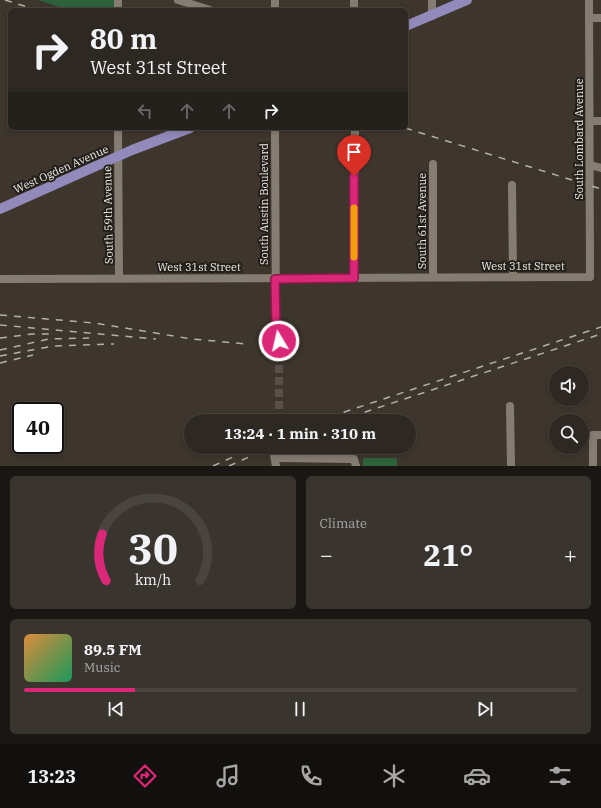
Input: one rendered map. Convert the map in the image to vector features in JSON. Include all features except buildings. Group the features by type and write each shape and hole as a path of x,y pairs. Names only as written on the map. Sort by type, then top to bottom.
{"main road":[{"path":"408,27 467,0"},
{"name":"West Ogden Avenue","path":"132,150 167,130"},
{"name":"West Ogden Avenue","path":"0,209 132,150 185,130"}],"street":[{"path":"178,0 195,3 206,8"},
{"path":"432,0 432,16"},
{"name":"South Lombard Avenue","path":"589,0 590,277"},
{"path":"589,18 601,18"},
{"path":"590,122 601,121"},
{"name":"South 59th Avenue","path":"118,130 120,278"},
{"name":"South Austin Boulevard","path":"275,130 276,341"},
{"path":"354,278 355,130"},
{"name":"South 61st Avenue","path":"433,164 433,277"},
{"path":"590,165 601,168"},
{"path":"512,185 513,277"},
{"name":"West 31st Street","path":"0,279 590,277"},
{"path":"510,406 511,466"},
{"path":"593,466 597,435"},
{"path":"277,459 355,463"}],"green space":[{"path":"38,0 115,0 115,8 63,8"},
{"path":"285,454 349,454 348,455"},
{"path":"363,458 397,458 397,466 363,466"}],"tunnel":[{"path":"279,341 279,414"}],"railway":[{"path":"5,0 31,8"},
{"path":"408,129 601,189"},
{"path":"0,315 94,323 192,339 247,344"},
{"path":"0,325 156,339"},
{"path":"338,414 601,327"},
{"path":"0,338 32,334 49,334"},
{"path":"359,414 601,334"},
{"path":"0,350 49,339 89,338"},
{"path":"0,356 53,346 114,344"},
{"path":"0,363 33,355"},
{"path":"213,466 240,454"},
{"path":"229,466 256,454"}],"slow traffic":[{"path":"354,208 354,257"}],"route":[{"path":"279,341 279,336 276,329 275,279 354,278 354,176"}]}
